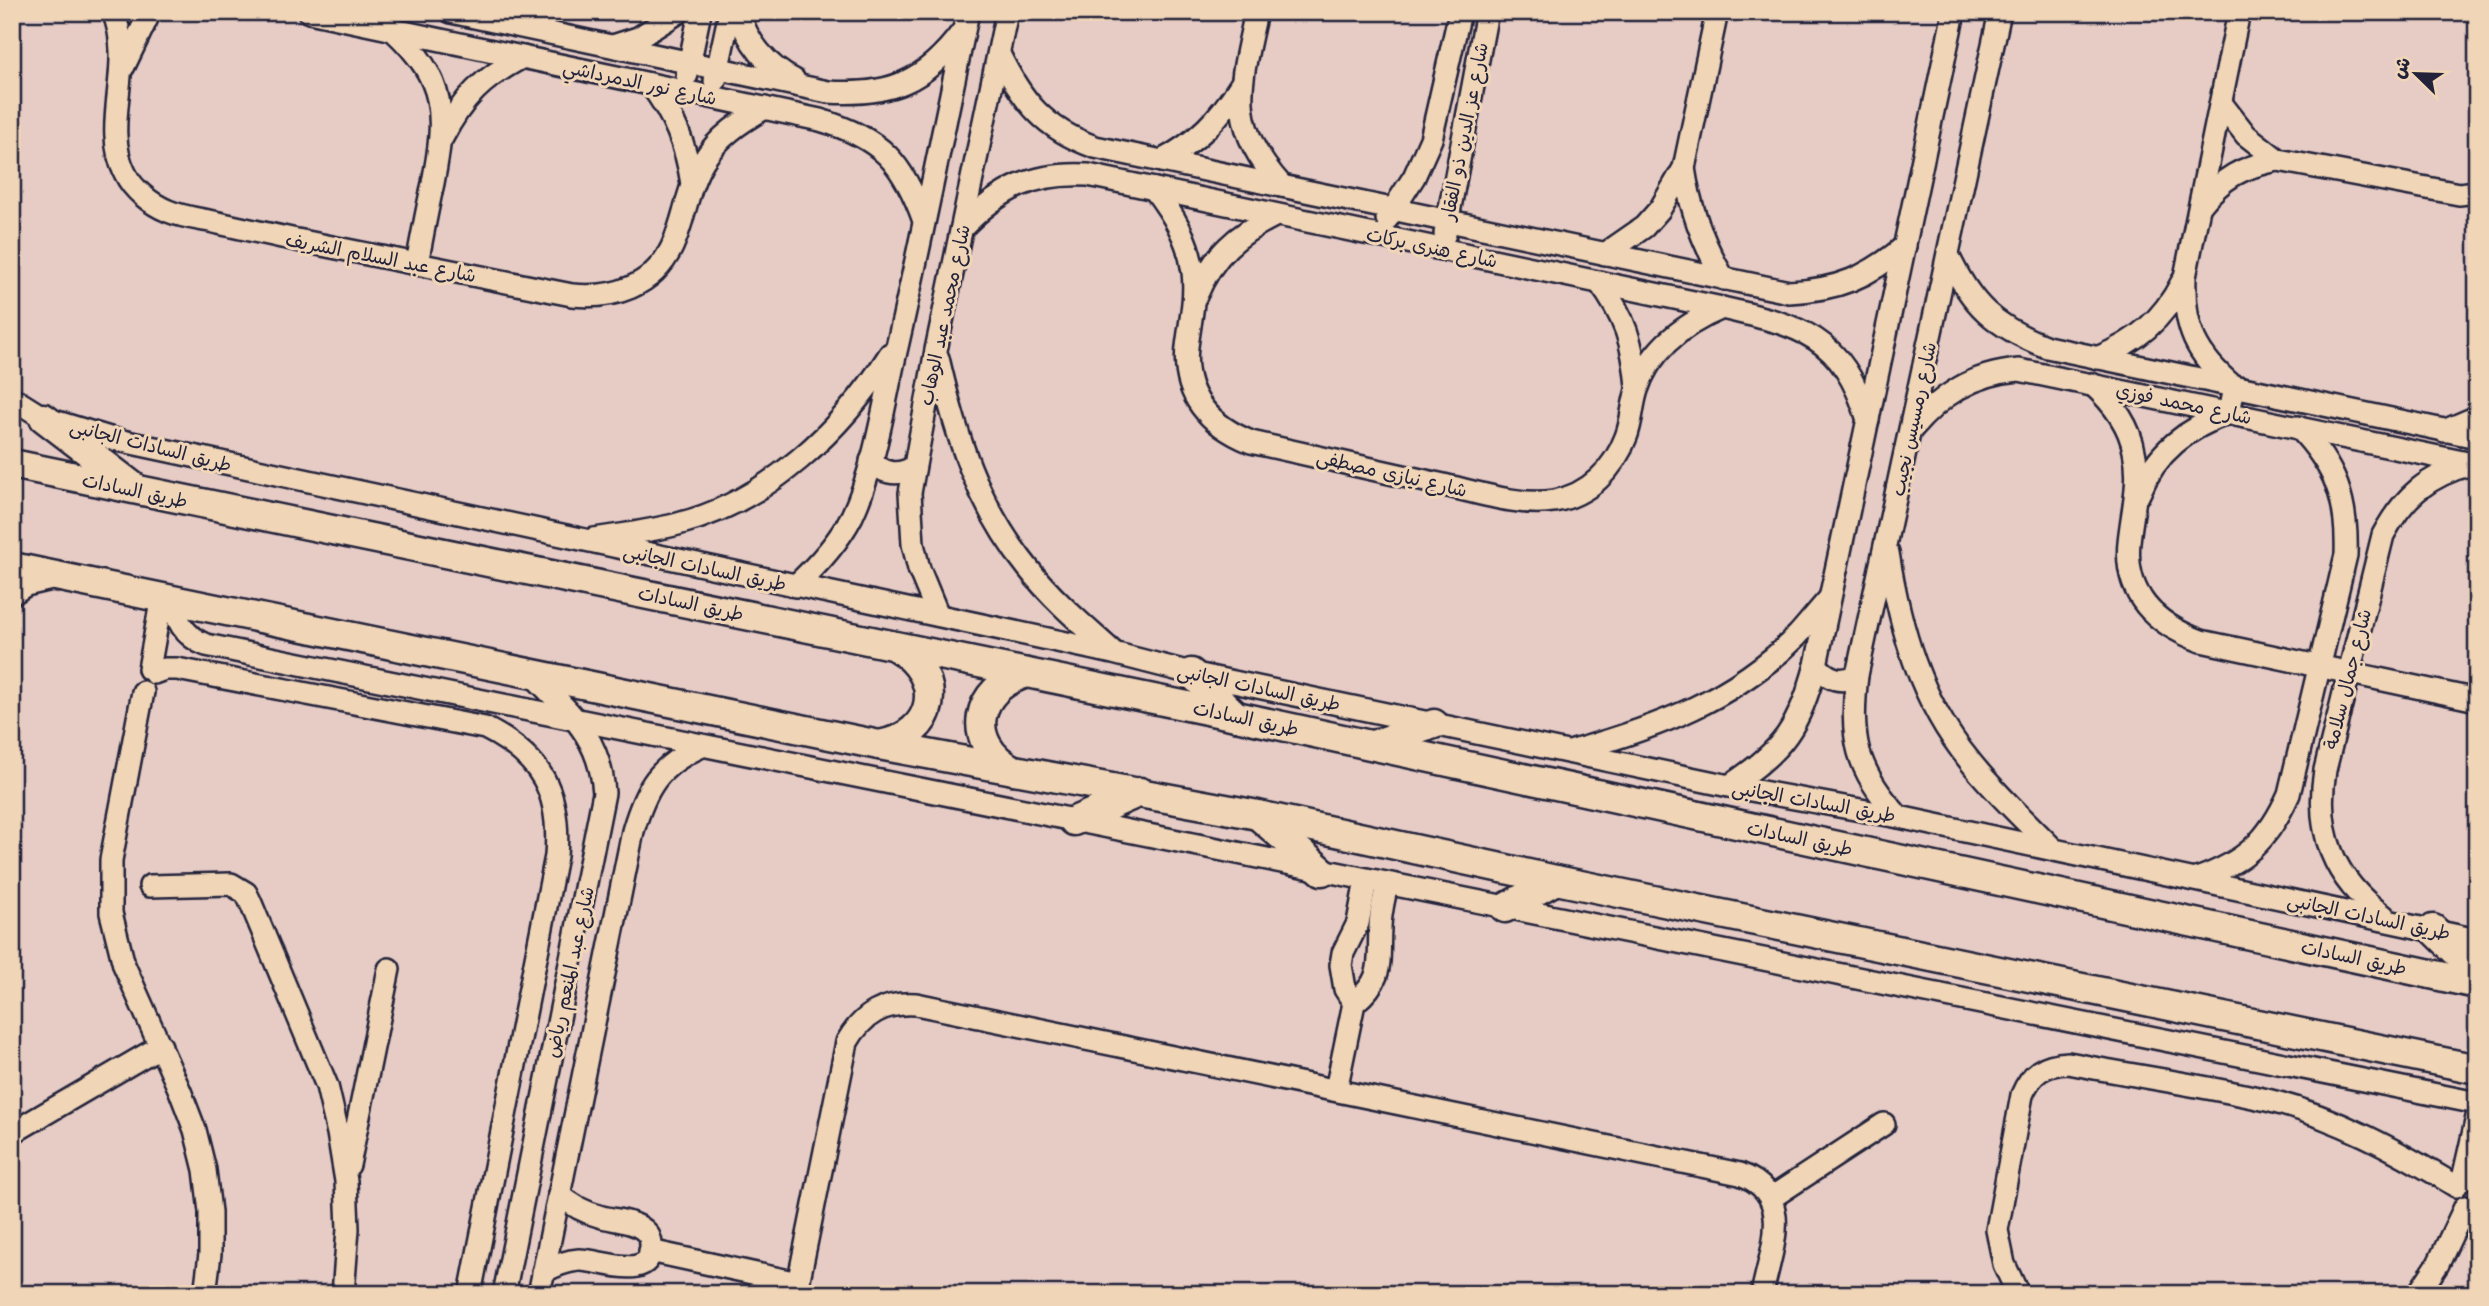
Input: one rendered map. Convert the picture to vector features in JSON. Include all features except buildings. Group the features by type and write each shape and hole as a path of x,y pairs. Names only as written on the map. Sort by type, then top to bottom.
{"main road":[{"path":"44,418 139,490"},
{"name":"طريق السادات","path":"12,464 1236,716 2477,984"},
{"path":"12,567 879,745 1258,816 1556,880 2477,1069"},
{"path":"879,745 896,742 911,733 923,720 929,703 929,685 923,669 911,656 896,647"},
{"path":"1014,771 1000,762 989,750 982,734 982,717 986,701 996,687 1010,678 1027,673"},
{"path":"1191,673 1236,716"},
{"path":"1372,745 1434,724"},
{"path":"1074,821 1140,792"},
{"path":"1258,816 1322,871"},
{"path":"1505,908 1556,880"},
{"path":"2433,929 2477,972"}],"street":[{"name":"شارع عبد السلام الشريف","path":"113,12 121,44 122,71 115,142 127,177 152,203 186,216 572,295 596,297 619,293 641,283 659,267 672,247 692,184 704,160 721,139 741,121 765,108"},
{"name":"شارع عبد السلام الشريف","path":"122,71 150,12"},
{"name":"شارع نور الدمرداشي","path":"309,12 765,108 850,129 876,144 898,166 914,192 924,221"},
{"name":"شارع نور الدمرداشي","path":"451,12 812,89 860,94 892,88 921,74 946,53 967,20"},
{"path":"611,46 638,37 679,12"},
{"path":"684,91 701,12"},
{"path":"712,97 730,12"},
{"path":"739,12 741,23 758,51 782,74 812,89"},
{"name":"شارع محمد عبد الوهاب","path":"938,615 923,581 913,544 910,506 913,468 1007,12"},
{"path":"1256,12 1241,83 1241,106 1254,150 1266,169 1282,186"},
{"path":"1444,12 1458,22"},
{"name":"شارع عز الدين ذو الفقار","path":"1442,249 1487,12"},
{"path":"1605,254 1625,242 1660,209 1685,168 1717,12"},
{"path":"1730,786 1778,749 1794,727 1806,702 1954,12"},
{"name":"شارع رمسيس نجيب","path":"1899,817 1879,795 1864,769 1855,740 1853,711 1857,675 2000,12"},
{"path":"2136,502 2146,476 2163,452 2185,434 2229,412 2234,387 2215,371 2199,351 2189,328 2184,303 2185,278 2239,12"},
{"name":"شارع محمد عبد الوهاب","path":"795,586 817,566 836,543 859,499 871,461 967,20"},
{"name":"شارع عز الدين ذو الفقار","path":"1385,237 1391,209 1414,177 1432,139 1458,22"},
{"path":"393,30 411,47 426,67 436,90 441,115 441,140 417,264"},
{"name":"شارع هنرى بركات","path":"999,54 1024,99 1055,129 1074,140 1095,147 1447,222 1789,292 1815,291 1864,276 1905,246"},
{"path":"441,140 455,113 473,90 496,71 523,57"},
{"path":"1448,69 1474,76"},
{"path":"1161,161 1199,137 1215,121 1241,83"},
{"name":"شارع عبد السلام الشريف","path":"650,84 679,130 688,156 692,184"},
{"path":"2221,103 2246,135 2278,160"},
{"path":"2199,206 2214,188 2233,174 2255,164 2278,160 2471,196"},
{"path":"1685,168 1693,215 1724,279"},
{"name":"شارع هنرى بركات","path":"962,228 981,209 1023,183 1066,174 1088,175 1722,308 1781,322 1806,333 1828,349 1847,369 1860,393 1868,420"},
{"name":"شارع نيازى مصطفى","path":"1154,189 1172,214 1186,241 1193,271 1194,301 1186,350 1188,375 1195,398 1210,418 1229,433 1251,442 1486,494 1529,502 1555,501 1579,492 1601,478 1617,459 1628,433 1637,390 1648,366 1661,348 1679,331 1699,317 1722,308"},
{"name":"شارع نيازى مصطفى","path":"1194,301 1206,273 1225,248 1248,229 1276,215"},
{"name":"شارع محمد فوزي","path":"1948,255 1959,280 1975,303 1995,322 2019,336 2047,347 2477,438"},
{"path":"2097,358 2130,342 2158,319 2185,278"},
{"name":"شارع نيازى مصطفى","path":"1599,282 1625,321 1632,343 1637,390"},
{"path":"583,541 680,524 716,511 750,494 816,444 847,412 875,378 899,340"},
{"path":"2039,373 2038,358 2047,347"},
{"path":"936,350 963,453 980,494 1002,533 1028,569 1058,602 1113,653"},
{"name":"شارع محمد فوزي","path":"1910,432 1941,399 1978,378 2019,370 2475,464"},
{"path":"2092,384 2111,402 2125,424 2134,449 2136,502 2129,542 2129,565 2135,587 2148,609 2162,622 2181,634 2201,641 2477,700"},
{"name":"طريق السادات الجانبى","path":"12,398 44,418 113,439 938,615 1191,673 1730,786 1899,817 2477,940"},
{"path":"2444,431 2477,417"},
{"name":"شارع جمال سلامة","path":"2197,880 2244,857 2263,839 2278,818 2289,794 2346,555 2347,526 2343,498 2333,472 2318,448 2298,427"},
{"path":"871,461 878,468 895,474 913,468"},
{"name":"شارع جمال سلامة","path":"2388,920 2365,903 2346,881 2332,855 2324,828 2321,794 2325,770 2383,535 2410,496 2429,481 2450,470 2475,464"},
{"path":"1886,541 1895,596 1906,639 1921,682 1942,723 1968,760 2053,849"},
{"path":"12,594 26,585 63,577"},
{"path":"166,597 152,671 157,680 150,691 143,692 111,860 111,913 120,952 195,1130 205,1170 210,1212 210,1254 205,1294"},
{"path":"166,597 184,631 206,645 2477,1103"},
{"path":"1568,752 1669,721 1715,698 1758,669 1787,644 1830,597"},
{"path":"1816,665 1823,673 1840,680 1857,675"},
{"path":"152,671 177,669 485,728 508,740 528,757 544,779 554,803 558,829 556,856 470,1294"},
{"name":"شارع عبد المنعم رياض","path":"504,1294 604,793 603,772 597,752 587,734 531,673"},
{"name":"شارع عبد المنعم رياض","path":"538,1294 633,831 642,800 652,782 666,767 702,746"},
{"path":"599,825 617,824 633,831"},
{"path":"1354,1003 1345,989 1341,965 1343,953 1354,933 1361,911 1366,880"},
{"path":"150,886 231,884 246,893 327,1086 346,1181 348,1229 343,1294"},
{"path":"1336,1090 1354,1003 1366,993 1379,972 1381,916 1387,884"},
{"path":"1354,933 1380,939"},
{"path":"346,1181 389,969"},
{"path":"650,1251 797,1289 842,1055 854,1029 864,1018 888,1005 916,1004 1752,1178 1771,1198 1776,1219 1762,1294"},
{"path":"12,1133 160,1046"},
{"path":"2018,1294 2004,1264 1998,1241 1998,1219 2022,1095 2028,1081 2038,1070 2053,1063 2068,1063 2268,1100 2348,1128 2419,1164 2465,1182"},
{"path":"327,1086 363,1094"},
{"path":"2418,1294 2471,1207 2456,1199 2465,1182 2477,1117"},
{"path":"1771,1198 1884,1124"},
{"path":"543,1272 565,1262 577,1260 636,1267 643,1264 650,1251 649,1237 640,1227 590,1213 559,1195"}]}
